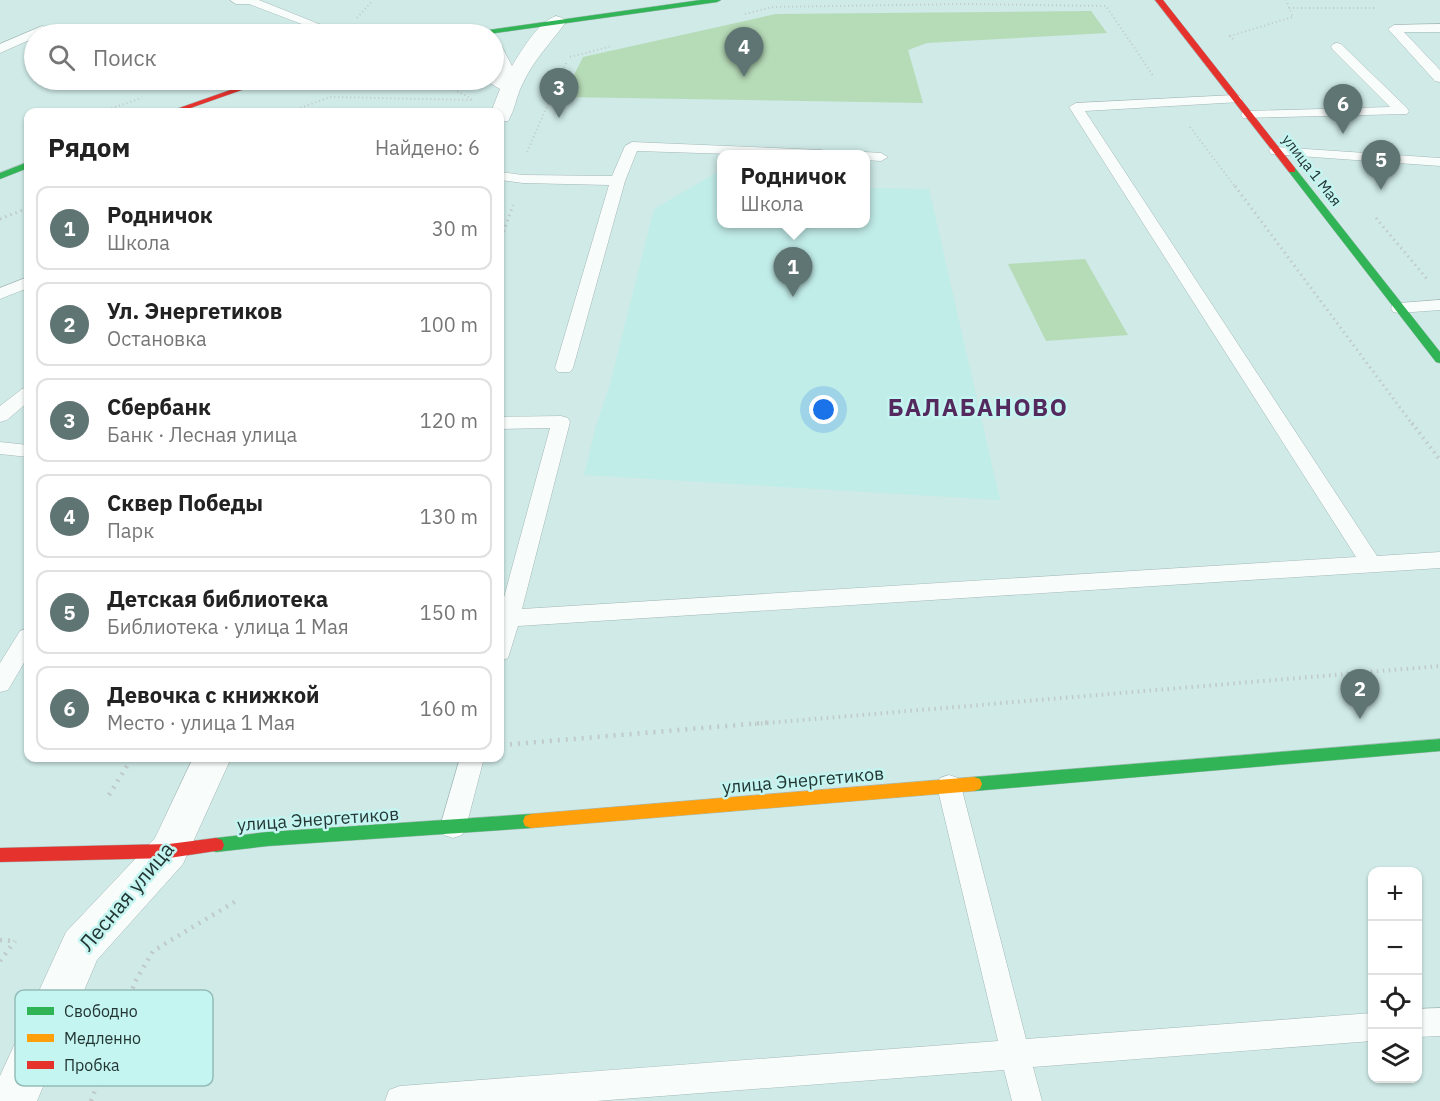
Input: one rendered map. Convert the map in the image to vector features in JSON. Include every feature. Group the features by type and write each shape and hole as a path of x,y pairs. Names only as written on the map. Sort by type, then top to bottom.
{"street":[{"path":"504,34 556,22 717,0"},
{"name":"улица 1 Мая","path":"1159,0 1440,360"},
{"path":"503,94 533,48 556,22"},
{"path":"184,108 237,90"},
{"path":"0,176 24,167"},
{"name":"улица Энергетиков","path":"0,855 168,851 268,839 453,827 1440,745"},
{"name":"Лесная улица","path":"62,990 81,946 168,851 210,762"},
{"name":"Лесная улица","path":"13,1101 20,1086"}],"lane":[{"path":"236,0 251,1 312,24"},
{"path":"1440,28 1394,29 1440,78"},
{"path":"0,49 24,38"},
{"path":"1248,115 1402,111 1337,47"},
{"path":"1235,99 1076,107 1372,565"},
{"path":"564,369 618,181 632,146 726,150"},
{"path":"1276,151 1440,162"},
{"path":"870,156 881,157"},
{"path":"504,177 618,181"},
{"path":"0,294 24,284"},
{"path":"1399,308 1440,305"},
{"path":"0,416 24,396"},
{"path":"504,423 561,422 504,637"},
{"path":"0,448 24,451"},
{"path":"509,618 1440,560"},
{"path":"0,683 24,644"},
{"path":"453,827 471,762"},
{"path":"949,786 1027,1101"},
{"path":"1422,1023 1440,1022"},
{"path":"400,1101 1368,1027"}],"path":[{"path":"738,16 772,7 964,4 1106,6 1172,102 1440,460"},
{"path":"1289,9 1382,8"},
{"path":"504,231 523,179 525,158 568,57 614,46"},
{"path":"455,90 474,100"},
{"path":"503,94 551,98"},
{"path":"299,108 330,97 474,100"},
{"path":"473,106 474,100"},
{"path":"0,219 24,210"},
{"path":"504,745 1440,666"},
{"path":"109,795 130,762"},
{"path":"132,990 153,951 236,901"},
{"path":"0,940 15,941 0,961"},
{"path":"91,1101 97,1086"}],"shaded area":[{"path":"717,172 717,228 870,228 870,188 929,189 1000,500 584,475 596,426 610,384 654,209"}],"green space":[{"path":"1091,11 1107,33 927,43 908,50 923,103 563,97 583,57 776,14"},
{"path":"1085,259 1128,335 1046,341 1008,264"}],"traffic: fast":[{"path":"504,30 717,0"},
{"path":"0,176 24,167"},
{"path":"1292,170 1440,360"},
{"path":"974,784 1440,745"},
{"path":"216,845 268,839 531,821"}],"traffic: slow":[{"path":"531,821 974,784"}],"traffic: jam":[{"path":"1159,0 1292,170"},
{"path":"184,108 237,90"},
{"path":"0,855 169,851 216,845"}],"place":[{"name":"Сквер Победы","path":"744,77"},
{"name":"Сбербанк","path":"559,118"},
{"name":"Девочка с книжкой","path":"1343,134"},
{"name":"Детская библиотека","path":"1381,190"},
{"name":"Родничок","path":"793,297"},
{"name":"Ул. Энергетиков","path":"1360,719"}],"district":[{"name":"БАЛАБАНОВО","path":"978,407"}]}
